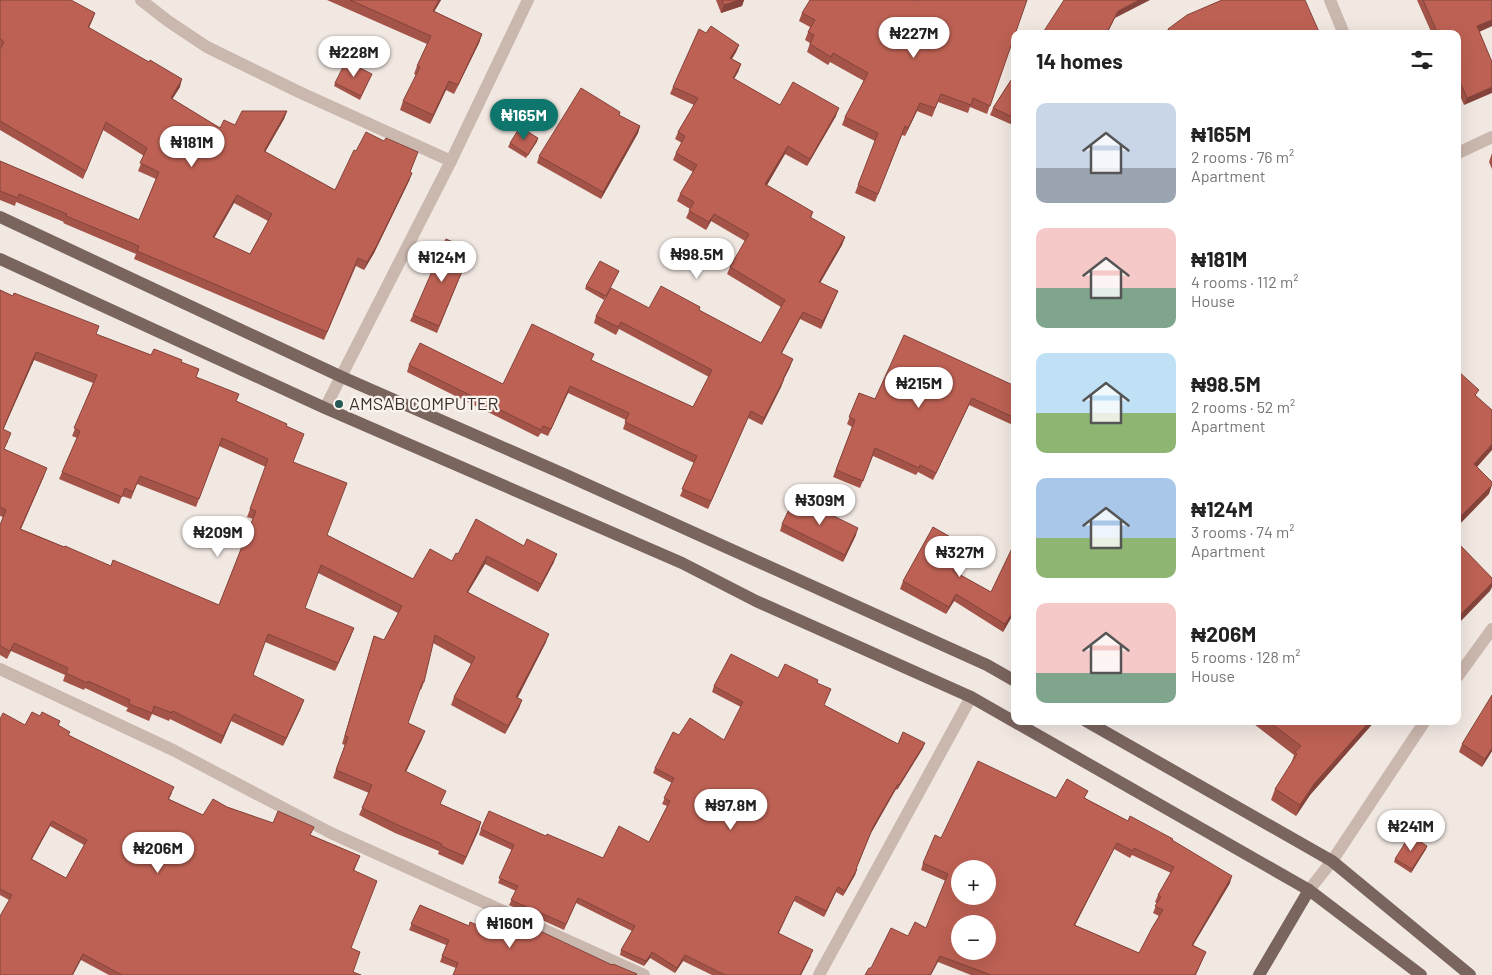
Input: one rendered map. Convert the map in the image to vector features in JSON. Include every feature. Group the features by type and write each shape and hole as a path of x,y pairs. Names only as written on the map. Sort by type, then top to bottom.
{"main road":[{"path":"0,218 342,377 566,475 978,661 1011,679"},
{"path":"0,259 324,408 682,564 756,601 971,697 1011,720"},
{"path":"1020,725 1309,890 1421,975"},
{"path":"1093,725 1332,861 1470,975"},
{"path":"1259,975 1309,890"}],"street":[{"path":"141,0 207,47 299,92 451,161"},
{"path":"324,408 342,377 451,161 528,0"},
{"path":"1330,0 1342,30"},
{"path":"1461,152 1492,137"},
{"path":"1461,672 1492,630"},
{"path":"0,668 173,750 331,833 644,975"},
{"path":"819,975 971,697"},
{"path":"1309,890 1332,861 1422,725"}],"building":[{"path":"0,0 71,0 95,13 88,27 182,79 171,98 220,128 224,120 235,125 242,111 287,111 264,151 335,190 354,150 356,151 366,132 384,141 386,138 418,152 410,172 412,173 377,245 367,262 358,258 327,332 137,251 139,246 66,216 67,214 19,194 18,198 0,191 0,161 139,220 159,172 140,163 147,148 106,122 86,171 0,121 0,49 4,42 0,39","holes":["237,195 272,214 250,254 213,237"]},
{"path":"350,0 439,0 433,11 482,34 458,85 449,81 433,115 403,101 420,67 417,66 431,36"},
{"path":"722,0 739,0 724,5"},
{"path":"810,0 1027,0 1017,30 1011,30 1011,46 990,106 973,98 971,105 941,94 935,108 920,103 908,128 905,126 878,194 858,185 878,133 845,117 868,73 833,53 831,57 810,44 814,35 808,32 815,20 802,13"},
{"path":"1064,0 1139,0 1118,11 1108,30 1045,30"},
{"path":"1222,0 1305,0 1318,30 1169,30 1187,15"},
{"path":"1423,0 1492,0 1492,20 1477,26 1492,62 1492,87 1467,98 1461,84 1461,30 1436,30"},
{"path":"711,26 739,45 730,58 741,64 733,78 780,105 793,82 839,108 810,159 788,146 765,184 813,212 810,217 845,237 819,282 838,291 823,321 803,312 781,353 793,359 784,379 764,418 751,411 711,501 682,489 697,456 625,422 629,413 570,386 551,429 543,426 541,430 409,365 420,343 503,384 532,324 594,354 591,360 693,407 712,370 621,322 618,327 596,316 611,288 649,308 661,286 700,307 699,310 761,343 785,300 730,267 749,234 714,214 709,222 689,211 694,202 680,194 697,165 676,153 685,136 678,132 698,98 673,87 699,29 706,33"},
{"path":"346,61 372,74 361,96 335,83"},
{"path":"1011,80 1011,116 993,108"},
{"path":"581,88 620,112 619,115 640,126 603,192 539,156"},
{"path":"520,127 538,138 528,155 510,143"},
{"path":"446,239 471,250 439,326 413,315"},
{"path":"600,261 619,271 606,296 586,286"},
{"path":"0,290 13,296 14,293 99,326 96,334 151,355 154,349 182,360 181,362 199,369 196,377 239,394 236,401 287,424 286,426 304,434 293,462 347,483 327,535 413,579 430,549 452,561 456,553 458,554 476,519 524,546 527,539 557,554 541,584 487,556 467,592 549,634 516,697 522,700 508,726 454,697 475,657 435,635 424,682 408,723 425,731 405,771 446,791 440,804 481,822 466,857 441,846 442,844 362,808 372,785 336,770 348,737 345,736 374,636 384,640 402,606 321,565 305,608 354,628 338,663 268,634 253,675 304,700 286,738 234,714 223,736 173,711 172,713 154,706 152,713 129,704 130,700 66,673 68,668 14,643 10,651 0,646 0,525 6,510 0,507","holes":["36,352 97,375 74,428 80,431 62,472 122,497 125,488 133,492 140,476 199,499 222,438 268,459 250,509 256,511 219,605 113,560 111,566 20,529 47,468 4,449 11,433 3,429"]},
{"path":"904,335 1011,384 1011,416 972,398 936,473 920,465 919,468 875,448 863,481 836,470 855,420 849,417 859,393 875,399"},
{"path":"1461,374 1479,390 1475,395 1492,410 1492,444 1474,464 1492,482 1492,485 1461,516"},
{"path":"795,497 858,528 845,555 782,524"},
{"path":"933,527 966,546 953,571 991,592 1011,550 1011,615 1005,624 956,594 949,607 903,581"},
{"path":"1461,546 1492,578 1492,583 1461,614"},
{"path":"731,654 778,678 785,664 818,680 817,683 831,689 824,705 898,744 903,732 925,743 873,827 857,869 845,891 838,887 826,911 796,896 778,933 813,950 800,975 725,975 685,955 677,968 652,952 646,961 621,950 635,926 578,898 566,924 511,900 518,886 499,878 514,845 481,829 489,811 603,858 619,826 649,842 670,801 664,798 674,778 655,768 673,732 679,735 690,718 724,740 743,702 714,686"},
{"path":"1492,695 1492,748 1485,759 1462,744"},
{"path":"32,712 40,716 42,712 60,721 58,725 70,732 68,735 174,787 168,799 203,815 213,799 227,807 273,823 278,811 314,827 310,835 360,856 353,870 377,881 351,948 360,952 353,972 361,975 122,975 83,954 72,975 0,975 0,916 12,895 0,889 0,719 3,713 25,725","holes":["52,821 87,840 66,878 31,859"]},
{"path":"1273,725 1366,725 1314,784 1300,805 1275,789 1297,754 1295,752 1301,746"},
{"path":"978,761 1056,798 1067,779 1088,791 1084,798 1128,821 1130,816 1173,839 1232,876 1192,945 1206,952 1195,975 991,975 940,956 930,975 865,975 869,968 871,968 891,928 908,936 915,922 926,928 948,874 923,863 935,835 941,838","holes":["1117,843 1133,851 1134,848 1174,867 1158,895 1161,897 1155,906 1163,910 1139,953 1074,925"]},
{"path":"1410,835 1427,846 1412,869 1395,859"},
{"path":"420,905 469,926 470,922 494,932 504,914 612,965 637,974 453,975 458,963 442,956 449,940 411,924"}],"place":[{"name":"AMSAB COMPUTER","path":"339,404"}]}
